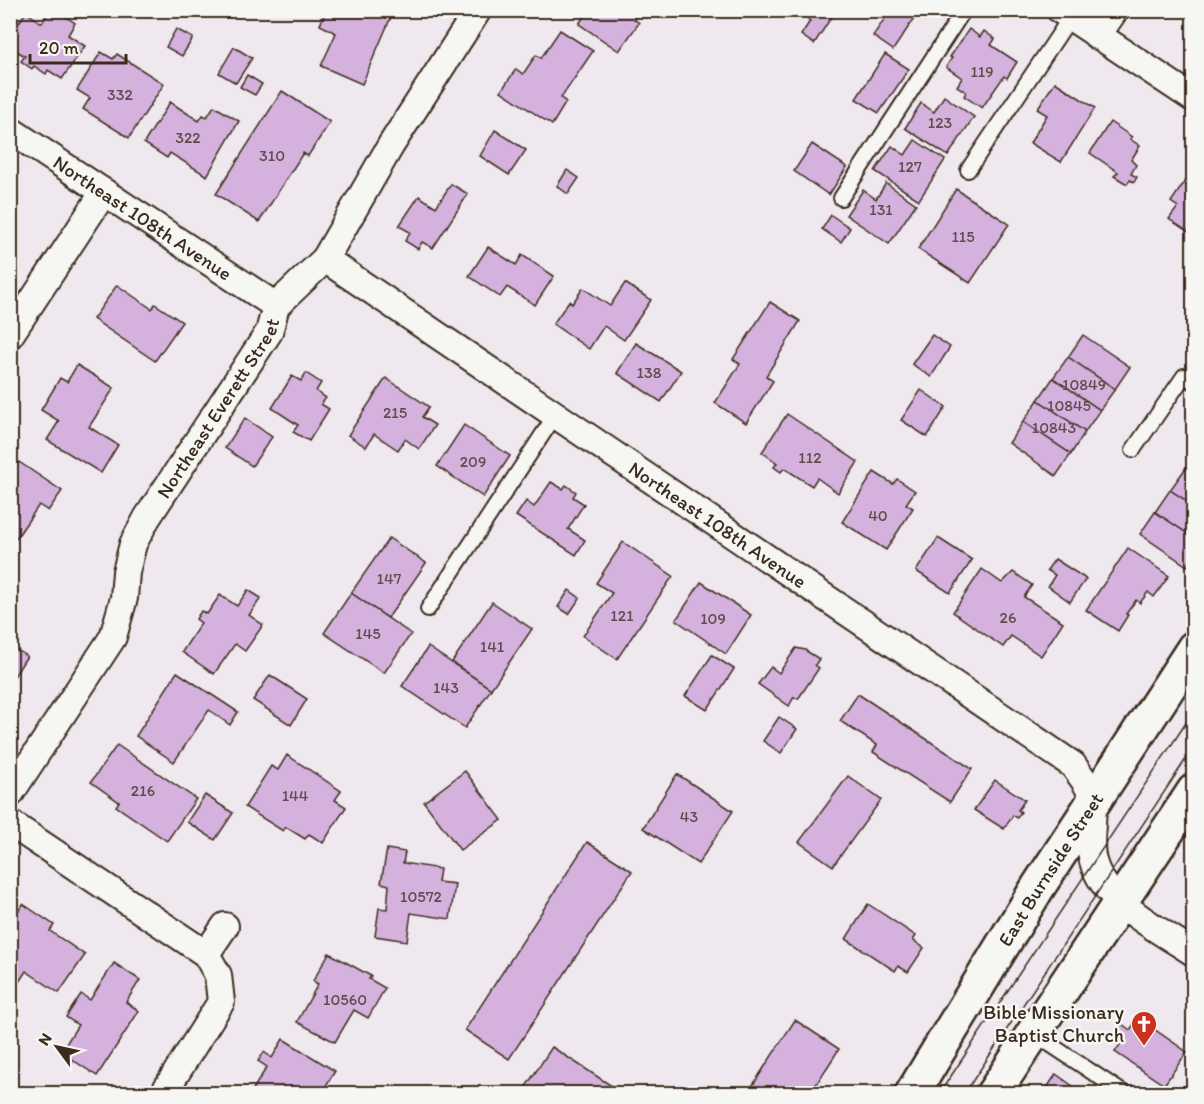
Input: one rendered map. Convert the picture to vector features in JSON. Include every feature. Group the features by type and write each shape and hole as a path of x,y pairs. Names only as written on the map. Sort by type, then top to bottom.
{"street":[{"name":"Northeast Everett Street","path":"10,794 113,637 124,598 126,572 133,544 147,518 269,332 276,306 325,259 391,145 478,10"},
{"path":"1097,36 1115,10"},
{"path":"1065,14 1194,99"},
{"name":"Northeast 108th Avenue","path":"10,130 276,306"},
{"path":"10,335 104,192"},
{"name":"Northeast 108th Avenue","path":"325,259 1073,765 1091,794 1091,804"},
{"name":"East Burnside Street","path":"912,1094 1038,887 1194,648"},
{"path":"993,1094 1194,791"},
{"path":"1091,804 1090,845 1093,862 1103,883 1119,902 1194,953"},
{"path":"10,823 206,954 218,975 221,1002 163,1094"},
{"path":"206,954 225,926"}],"lane":[{"path":"841,198 964,10"},
{"path":"969,170 1065,14"},
{"path":"1132,450 1184,376 1194,382"},
{"path":"428,609 556,414"},
{"path":"1034,1033 1125,1094"}],"building":[{"path":"50,10 56,10 75,23 68,35 85,46 62,79 48,70 46,74 34,66 32,69 21,61 25,56 10,47 10,36 26,12 42,23"},
{"path":"326,10 394,10 362,84 321,66 336,33 320,25"},
{"path":"588,10 640,10 634,19 639,23 619,51 579,24"},
{"path":"816,10 836,10 814,44 801,35 810,21 806,17 808,13 812,15"},
{"path":"887,10 920,10 893,50 873,36 889,12"},
{"path":"176,29 193,38 182,56 166,47"},
{"path":"969,29 980,37 984,31 995,39 991,45 1017,62 1007,78 1004,76 982,108 964,96 966,92 957,86 962,78 946,67"},
{"path":"560,30 593,51 561,98 566,102 552,125 501,91 516,69 523,74 536,55 541,58"},
{"path":"234,47 252,58 236,83 219,73"},
{"path":"101,52 113,59 117,54 164,84 129,138 83,109 90,98 77,90"},
{"path":"885,54 909,69 879,113 856,99"},
{"path":"247,75 262,84 255,95 240,87"},
{"path":"1055,82 1095,108 1061,162 1030,143 1047,115 1037,109"},
{"path":"282,91 330,122 308,156 303,153 259,222 216,194"},
{"path":"944,96 974,117 948,156 905,128 921,103 934,112"},
{"path":"170,102 199,121 203,115 207,117 214,106 239,121 207,176 170,153 167,158 144,143"},
{"path":"1110,122 1132,137 1130,139 1140,146 1131,160 1136,165 1131,174 1137,177 1134,182 1130,180 1127,184 1114,176 1118,172 1090,153"},
{"path":"495,130 526,150 509,175 480,156"},
{"path":"915,140 945,160 919,200 875,171 892,146 905,155"},
{"path":"812,144 847,167 829,195 794,171"},
{"path":"1194,168 1193,235 1169,219 1178,207 1171,202"},
{"path":"567,170 579,178 568,194 557,186"},
{"path":"886,183 916,204 889,244 846,215 863,190 876,199"},
{"path":"451,184 468,194 433,248 422,242 418,249 405,241 410,232 399,226 419,196 436,207"},
{"path":"956,189 1009,224 970,283 918,249"},
{"path":"831,215 850,228 841,242 822,229"},
{"path":"488,247 516,265 522,255 554,276 535,305 507,287 500,297 469,276"},
{"path":"625,283 651,300 624,340 604,326 589,349 553,324 569,301 572,304 583,288 610,306"},
{"path":"117,285 152,309 155,304 182,322 155,361 93,319"},
{"path":"770,302 800,321 766,376 773,381 746,423 715,403 740,364 733,359"},
{"path":"932,335 950,347 931,377 912,364"},
{"path":"1083,335 1130,367 1115,389 1068,357"},
{"path":"636,343 681,371 661,402 617,373"},
{"path":"1068,357 1115,389 1100,410 1053,378"},
{"path":"77,365 114,388 89,427 118,445 101,473 47,440 59,421 41,410 60,378 67,382"},
{"path":"306,373 321,383 316,391 326,398 321,404 329,409 309,441 293,432 298,425 272,408 292,376 301,381"},
{"path":"386,378 429,407 422,417 435,425 419,449 405,439 398,450 374,434 366,447 348,435"},
{"path":"1053,378 1100,410 1085,432 1038,400"},
{"path":"921,390 946,407 927,437 901,420"},
{"path":"1038,400 1085,432 1071,454 1023,422"},
{"path":"787,414 858,462 838,493 817,478 812,486 784,468 781,472 774,467 777,463 762,452"},
{"path":"245,418 272,437 252,466 225,448"},
{"path":"1023,422 1071,454 1056,476 1009,443"},
{"path":"464,425 510,456 483,497 437,466"},
{"path":"1194,456 1194,475 1185,469"},
{"path":"19,462 62,491 48,511 39,505 10,547 10,474"},
{"path":"1185,469 1194,475 1194,506 1170,490"},
{"path":"874,472 893,484 897,479 915,491 906,504 913,508 886,550 842,522"},
{"path":"551,482 563,489 566,485 576,492 573,497 584,504 568,529 585,540 576,555 516,516 526,501 534,507"},
{"path":"1170,490 1194,506 1194,538 1155,512"},
{"path":"1155,512 1194,538 1194,557 1187,566 1140,534"},
{"path":"389,538 426,563 388,618 351,593"},
{"path":"938,538 972,560 950,593 916,571"},
{"path":"623,542 673,576 617,659 583,636 612,593 596,583"},
{"path":"1128,548 1169,576 1154,597 1148,592 1140,603 1136,600 1118,631 1086,610"},
{"path":"1055,559 1086,579 1070,602 1048,586 1055,575 1047,570"},
{"path":"982,569 1002,583 1013,572 1032,585 1024,597 1063,622 1041,656 1011,636 1003,647 953,612"},
{"path":"701,582 751,615 726,654 676,620"},
{"path":"248,590 261,598 249,615 263,625 245,651 235,644 214,674 182,652 201,623 196,619 201,611 207,614 220,595 237,606"},
{"path":"569,590 580,598 569,614 558,607"},
{"path":"351,593 411,634 384,673 324,633"},
{"path":"492,602 532,629 491,689 452,662"},
{"path":"10,646 27,656 10,683"},
{"path":"428,647 491,689 465,728 402,686"},
{"path":"796,648 805,650 819,659 815,665 819,668 798,699 794,697 789,706 758,684 771,667 779,673"},
{"path":"712,655 734,669 707,710 685,696"},
{"path":"177,672 238,712 230,725 209,710 174,762 136,736"},
{"path":"270,675 307,699 291,725 253,700"},
{"path":"858,694 972,769 950,802 873,752 877,745 840,721"},
{"path":"779,717 797,729 781,753 763,741"},
{"path":"117,745 196,799 167,841 116,806 119,802 91,782"},
{"path":"287,755 341,791 335,800 346,807 323,843 309,834 305,839 286,827 283,831 245,807 271,766 278,770"},
{"path":"465,771 502,820 460,850 424,802"},
{"path":"677,774 733,811 698,864 643,828"},
{"path":"848,776 881,800 833,866 799,842"},
{"path":"995,780 1025,800 1018,810 1021,812 1017,818 1013,815 1004,829 974,810"},
{"path":"205,795 233,813 215,840 187,822"},
{"path":"587,842 632,871 509,1059 465,1030"},
{"path":"387,849 405,852 403,863 440,869 438,882 455,884 450,919 411,913 407,941 375,936 379,908 387,909 389,885 381,883"},
{"path":"23,904 54,925 50,931 85,955 59,993 26,971 17,985 10,981 10,923"},
{"path":"868,904 916,936 913,940 924,948 908,972 898,966 895,971 846,939"},
{"path":"329,953 371,976 369,979 385,988 368,1018 354,1010 335,1042 297,1022 318,984 313,981"},
{"path":"114,963 140,980 126,1002 139,1011 97,1076 61,1052 78,1025 66,1017 81,994 90,1000"},
{"path":"1138,1018 1187,1052 1164,1085 1115,1052 1123,1040 1115,1035 1122,1024 1130,1030"},
{"path":"795,1020 839,1049 810,1094 747,1094"},
{"path":"283,1039 335,1071 321,1094 250,1094 267,1067 258,1061 264,1052 272,1058"},
{"path":"552,1047 624,1094 533,1094 525,1088"},
{"path":"1056,1074 1084,1094 1043,1094"}],"tram line":[{"path":"939,1094 1194,711"},
{"path":"964,1094 1194,747"}],"place":[{"name":"Bible Missionary Baptist Church","path":"1144,1047"}]}
